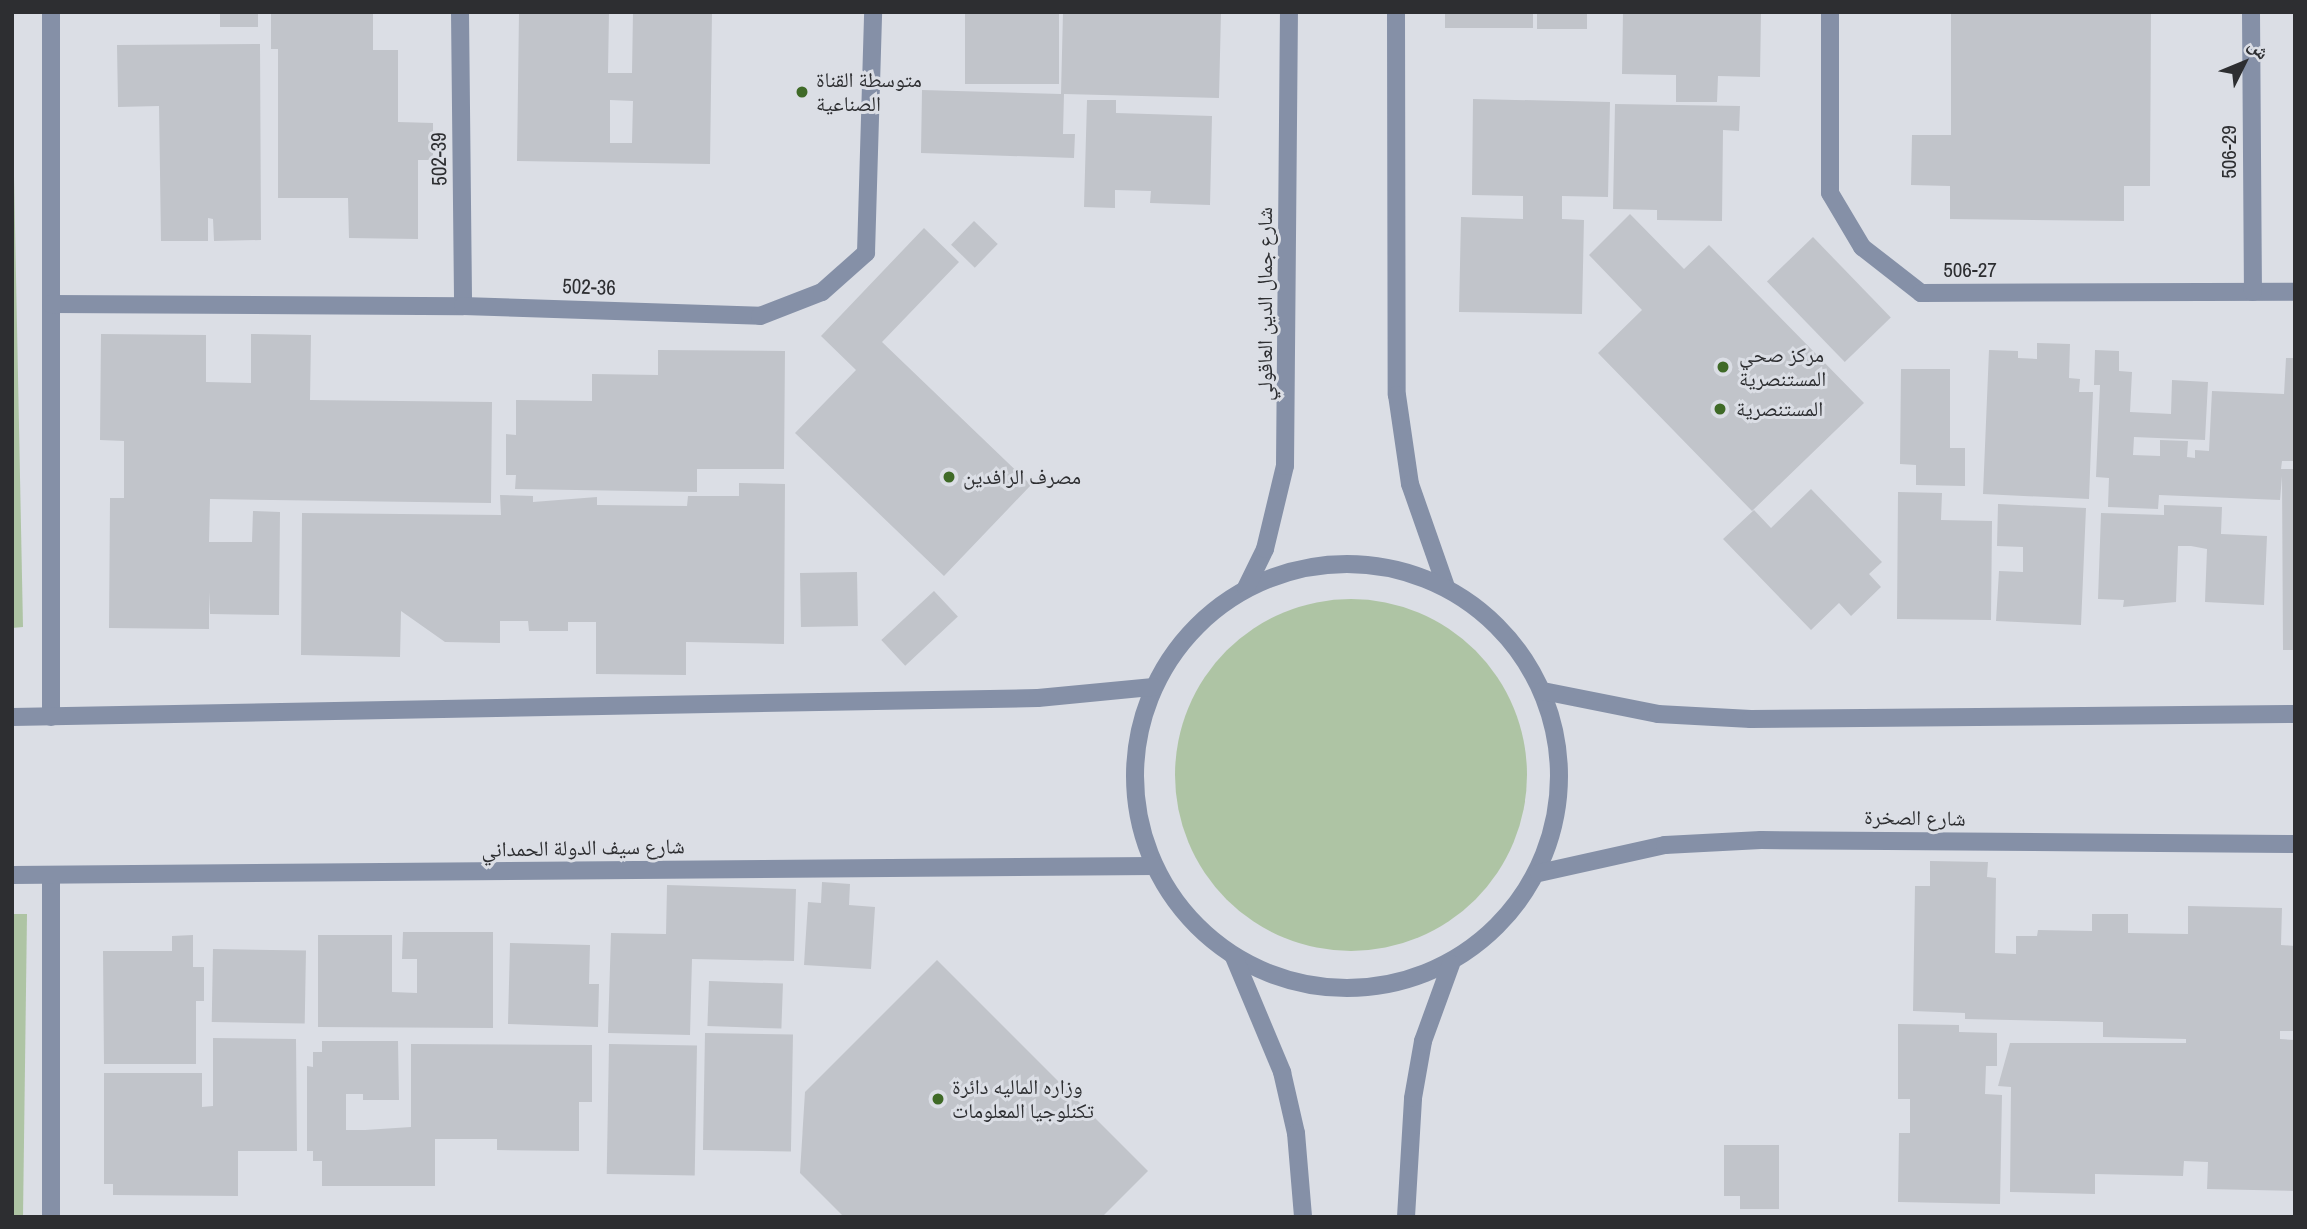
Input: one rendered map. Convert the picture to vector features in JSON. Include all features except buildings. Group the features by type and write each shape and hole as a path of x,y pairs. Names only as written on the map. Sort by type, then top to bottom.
{"street":[{"path":"51,12 51,717"},
{"name":"502-39","path":"460,12 463,306"},
{"name":"502-36","path":"51,304 463,306 760,316 822,292 866,253 873,12"},
{"name":"شارع جمال الدين العاقولي","path":"1246,588 1265,549 1285,466 1289,12"},
{"path":"1396,12 1396,395 1410,484 1446,587"},
{"name":"506-27","path":"1830,12 1830,193 1861,247 1921,293 2295,292"},
{"name":"506-29","path":"2251,12 2253,292"},
{"path":"1346,563 1397,569 1446,587 1503,631 1543,691 1559,751 1558,813 1539,873 1501,925 1451,964 1398,985 1341,990 1285,980 1234,957 1187,917 1154,866 1136,807 1136,746 1153,687 1177,648 1208,614 1246,588 1295,570 1346,563"},
{"path":"12,718 1038,698 1153,687"},
{"path":"1543,691 1658,714 1751,719 2295,715"},
{"name":"شارع الصخرة","path":"1539,873 1665,845 1761,840 2295,844"},
{"name":"شارع سيف الدولة الحمداني","path":"12,875 1154,866"},
{"path":"51,876 51,1217"},
{"path":"1234,957 1282,1072 1296,1133 1303,1217"},
{"path":"1406,1217 1413,1098 1423,1041 1451,964"}],"green space":[{"path":"12,75 23,627 12,628"},
{"path":"1351,599 1385,602 1418,612 1463,639 1487,663 1514,708 1524,741 1527,775 1524,809 1514,842 1487,887 1463,911 1418,938 1385,948 1351,951 1317,948 1284,938 1239,911 1215,887 1188,842 1178,809 1175,775 1178,741 1188,708 1215,663 1239,639 1284,612 1317,602"},
{"path":"12,914 27,914 23,1217 12,1217"}],"place":[{"name":"متوسطة القناة الصناعية","path":"802,92"},
{"name":"مركز صحي المستنصرية","path":"1723,367"},
{"name":"المستنصرية","path":"1720,409"},
{"name":"مصرف الرافدين","path":"949,477"},
{"name":"وزاره الماليه دائرة تكنلوجيا المعلومات","path":"938,1099"}]}
